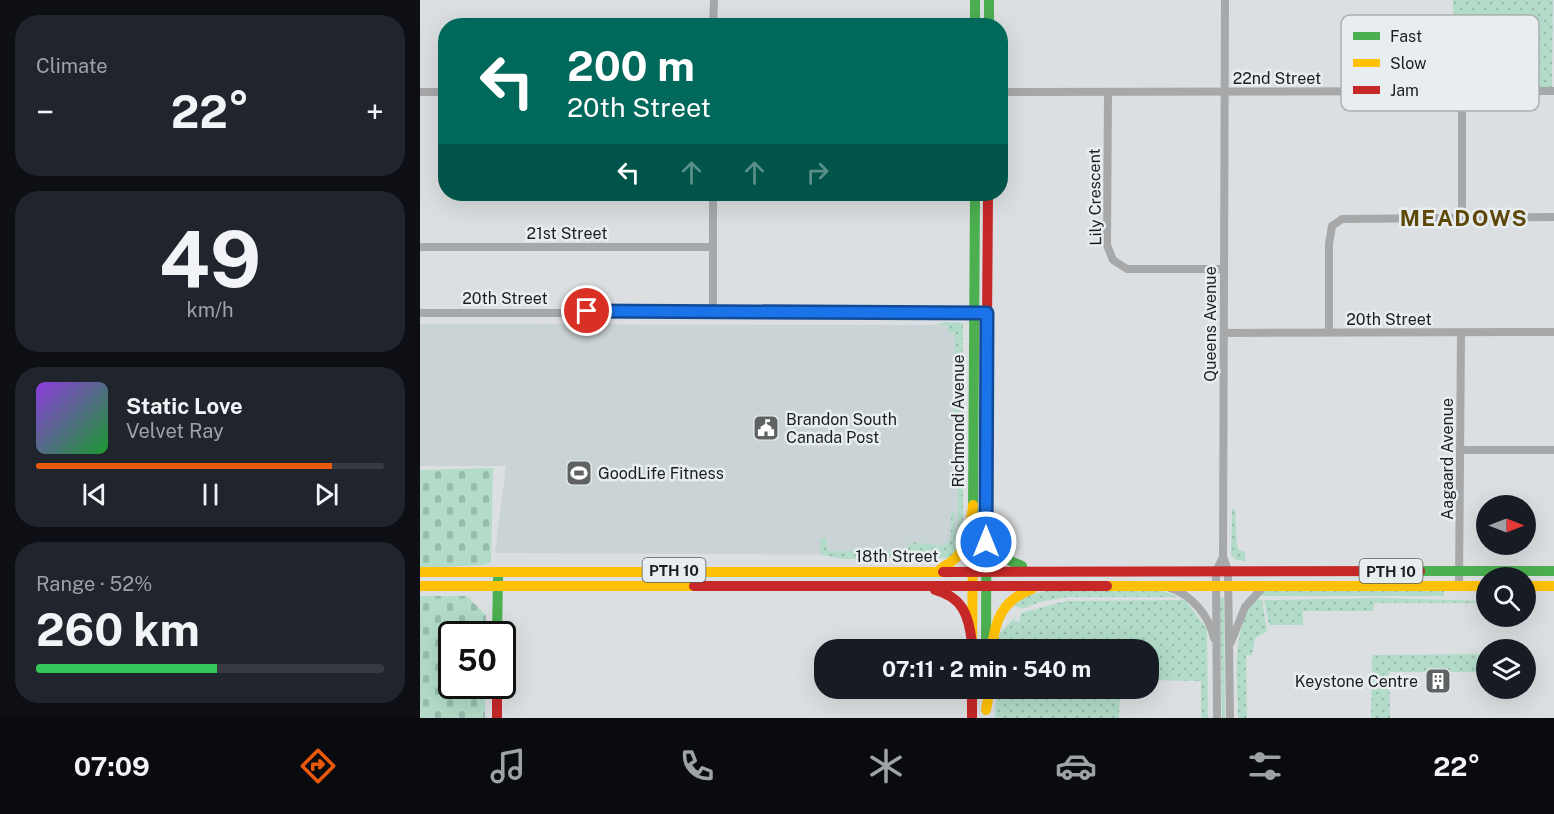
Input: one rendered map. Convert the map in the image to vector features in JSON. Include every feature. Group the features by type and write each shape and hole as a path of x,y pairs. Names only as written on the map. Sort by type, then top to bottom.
{"main road":[{"path":"975,0 975,18"},
{"path":"989,0 989,18"},
{"name":"Richmond Avenue","path":"972,639 975,201"},
{"name":"Richmond Avenue","path":"986,639 988,201"},
{"path":"929,570 950,565 961,556 968,538 973,506"},
{"path":"986,524 992,548 999,557 1041,571"},
{"path":"497,621 498,571"},
{"name":"18th Street","path":"420,572 1554,571"},
{"path":"904,585 944,591 957,598 967,613 971,639"},
{"path":"993,639 995,620 1002,607 1022,592 1052,585"},
{"name":"18th Street","path":"420,586 1476,586"},
{"path":"1536,586 1554,586"},
{"path":"497,699 497,718"},
{"path":"972,699 972,718"},
{"path":"986,714 987,699"}],"street":[{"path":"713,18 714,0"},
{"name":"Queens Avenue","path":"1223,557 1225,0"},
{"name":"22nd Street","path":"1008,92 1341,91"},
{"name":"Lily Crescent","path":"1108,92 1107,245 1113,261 1127,268 1224,269"},
{"path":"420,93 438,93"},
{"path":"1462,111 1462,217"},
{"path":"713,201 713,313"},
{"path":"1329,332 1329,244 1332,226 1342,219 1359,217 1554,217"},
{"name":"21st Street","path":"420,247 713,247"},
{"name":"20th Street","path":"420,313 987,313"},
{"name":"20th Street","path":"1224,333 1554,332"},
{"name":"Aagaard Avenue","path":"1459,586 1461,333"},
{"path":"1460,450 1554,450"},
{"path":"1223,557 1228,570 1230,718"},
{"path":"1217,718 1216,571 1223,557"},
{"path":"1151,585 1173,589 1193,602 1209,624 1216,654"},
{"path":"1229,652 1237,622 1248,601 1260,588 1274,585"}],"shaded area":[{"path":"420,324 959,325 958,545 947,555 495,553 506,466 420,466"}],"green space":[{"path":"1453,0 1553,0 1552,90 1539,90 1539,15 1453,15"},
{"path":"945,322 963,323 962,420 948,419 954,418 955,333 948,333 947,325 934,325"},
{"path":"958,436 963,437 963,527 958,527 958,442 952,441"},
{"path":"493,468 491,562 484,565 420,568 420,470"},
{"path":"1235,508 1237,545 1239,550 1245,552 1245,561 1236,560 1231,555 1232,510"},
{"path":"951,513 955,513 955,531 964,531 961,544 950,558 843,559 821,555 820,538 826,538 828,551 907,551 911,542 945,546 951,540"},
{"path":"1046,591 1162,591 1180,597 1066,597 1040,602 1022,609 1011,604 1029,595"},
{"path":"1263,591 1444,591 1444,596 1258,596"},
{"path":"420,596 467,596 486,615 486,621 438,621 438,699 485,699 485,718 420,718"},
{"path":"1220,598 1224,598 1225,718 1222,718"},
{"path":"1383,598 1476,601 1476,603 1374,603 1373,611 1303,611 1303,625 1269,625 1264,600"},
{"path":"1255,599 1262,600 1267,631 1255,638 1252,655 1246,655 1247,718 1238,718 1239,641 1247,613"},
{"path":"1185,600 1207,629 1208,718 1201,718 1201,681 1159,680 1159,639 997,639 998,635 1016,616 1014,621 1019,622 1021,613 1066,601"},
{"path":"1476,654 1476,672 1389,672 1390,718 1371,718 1372,655"},
{"path":"996,699 1120,699 1119,718 995,718"}],"traffic: fast":[{"path":"975,0 975,18"},
{"path":"989,0 989,18"},
{"path":"973,511 975,201"},
{"path":"986,639 987,324"},
{"path":"986,524 990,540 996,551 1022,566"},
{"path":"1420,571 1554,571"},
{"path":"497,621 498,578"}],"traffic: slow":[{"path":"941,568 950,563 962,550 969,534 973,505"},
{"path":"972,639 973,530"},
{"path":"420,572 943,572"},
{"path":"420,586 694,586"},
{"path":"1107,586 1476,586"},
{"path":"1536,586 1554,586"},
{"path":"993,639 998,620 1007,605 1032,589"},
{"path":"986,710 988,699"}],"traffic: jam":[{"path":"987,324 988,201"},
{"path":"943,572 1420,571"},
{"path":"694,586 1107,586"},
{"path":"935,590 952,597 963,609 971,639"},
{"path":"497,699 497,718"},
{"path":"972,699 972,718"}],"place":[{"name":"Brandon South Canada Post","path":"766,428"},
{"name":"GoodLife Fitness","path":"579,473"},
{"name":"Keystone Centre","path":"1438,681"}],"district":[{"name":"MEADOWS","path":"1464,218"}],"route":[{"path":"587,311 987,313 986,542"}]}
